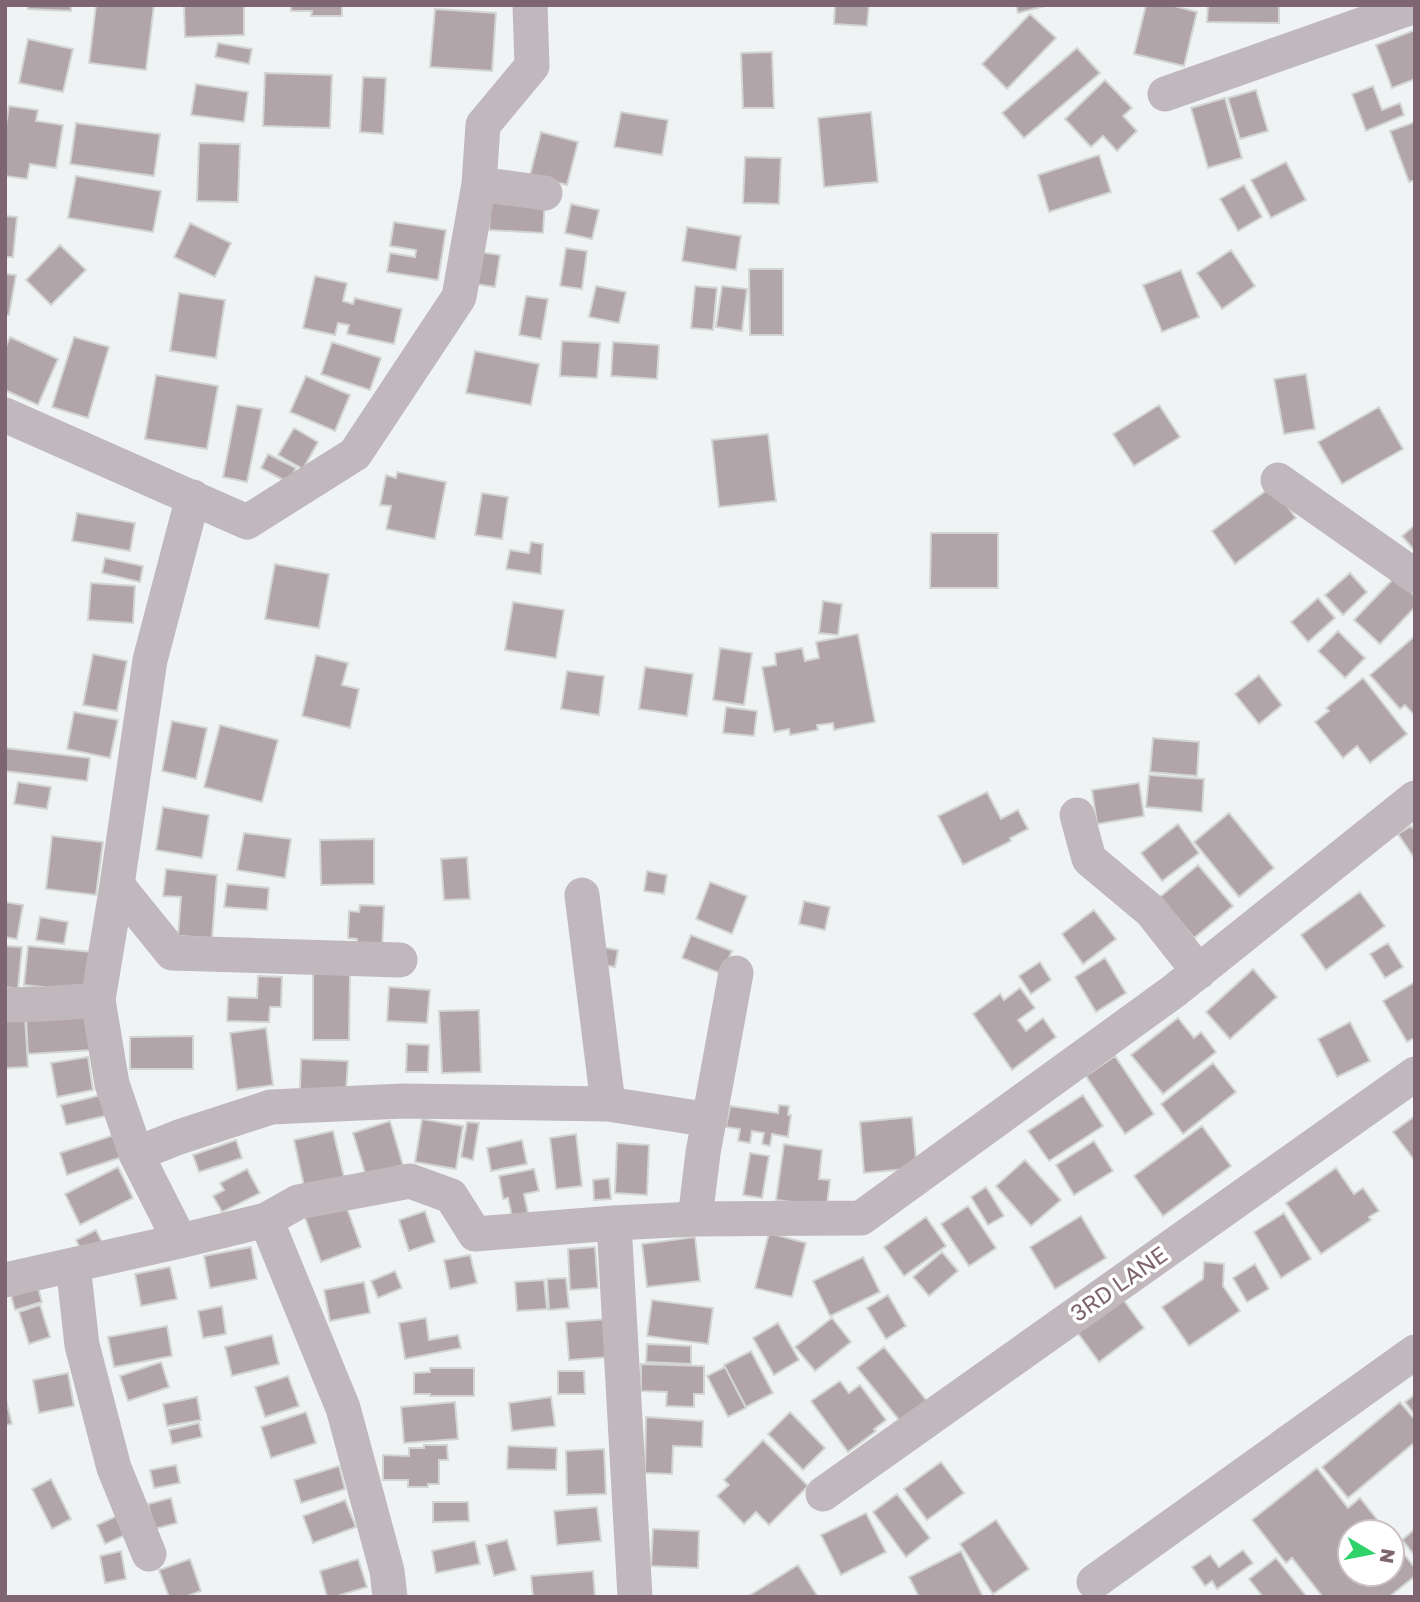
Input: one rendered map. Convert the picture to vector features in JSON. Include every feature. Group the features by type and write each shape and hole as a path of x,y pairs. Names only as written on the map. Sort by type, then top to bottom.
{"street":[{"path":"5,415 247,522 355,454 459,297 479,184 483,125 531,66 530,5"},
{"path":"1165,94 1415,6"},
{"path":"479,184 545,193"},
{"path":"1278,480 1415,576"},
{"path":"180,1241 136,1154 112,1084 98,1000 150,660 193,497"},
{"path":"5,1280 266,1220 298,1202 410,1181 451,1196 475,1234 695,1219 861,1218 1174,991 1415,798"},
{"path":"1077,815 1088,859 1150,911 1199,972"},
{"path":"117,885 172,953 400,960"},
{"path":"582,895 608,1104"},
{"path":"695,1219 703,1153 736,973"},
{"path":"5,1004 98,1000"},
{"name":"3RD LANE","path":"823,1494 1415,1074"},
{"path":"136,1154 271,1107 403,1101 608,1104 710,1120"},
{"path":"266,1220 343,1408 387,1571 390,1597"},
{"path":"614,1223 635,1597"},
{"path":"74,1265 82,1345 114,1468 149,1554"},
{"path":"1094,1582 1415,1352"}],"building":[{"path":"28,5 71,5 71,11 28,9"},
{"path":"96,5 154,5 146,70 89,63"},
{"path":"184,5 244,5 244,35 185,37"},
{"path":"291,5 342,5 342,16 311,16 312,11 291,11"},
{"path":"835,5 869,5 867,26 834,24"},
{"path":"1016,5 1049,5 1018,13"},
{"path":"1146,5 1171,5 1197,12 1184,66 1134,54"},
{"path":"1208,5 1279,5 1279,23 1207,22"},
{"path":"435,9 496,13 492,71 430,67"},
{"path":"1030,14 1056,38 1007,89 982,64"},
{"path":"1415,30 1415,79 1392,88 1376,45"},
{"path":"28,39 73,49 63,92 19,83"},
{"path":"218,43 252,49 249,64 215,57"},
{"path":"1077,48 1100,73 1024,138 1002,113"},
{"path":"772,52 774,108 743,108 741,53"},
{"path":"265,73 332,75 330,128 263,126"},
{"path":"363,77 386,78 383,134 360,132"},
{"path":"1105,80 1132,108 1123,116 1137,131 1117,151 1103,136 1091,147 1065,119"},
{"path":"196,84 248,92 244,122 191,115"},
{"path":"1373,86 1382,110 1400,103 1404,115 1366,131 1352,94"},
{"path":"1256,90 1268,131 1240,139 1228,98"},
{"path":"1225,98 1242,158 1208,168 1191,108"},
{"path":"9,106 38,110 36,121 63,125 56,168 30,164 27,179 5,176 5,131"},
{"path":"621,112 668,120 662,155 614,147"},
{"path":"871,112 878,182 824,187 818,118"},
{"path":"1415,122 1415,180 1409,182 1390,131"},
{"path":"76,123 160,134 154,176 70,164"},
{"path":"541,132 578,142 567,185 530,175"},
{"path":"199,143 240,144 238,202 197,201"},
{"path":"1099,155 1111,192 1049,212 1038,175"},
{"path":"745,157 781,158 779,204 743,203"},
{"path":"1286,162 1306,200 1271,218 1251,180"},
{"path":"76,176 161,191 153,232 68,218"},
{"path":"1244,185 1262,217 1238,231 1220,199"},
{"path":"491,197 545,200 543,233 489,230"},
{"path":"571,204 599,210 592,239 565,233"},
{"path":"5,216 17,217 13,257 5,257"},
{"path":"394,222 446,230 438,280 387,272 390,253 415,257 416,250 390,246"},
{"path":"190,223 231,243 215,277 174,257"},
{"path":"687,227 741,236 736,270 682,261"},
{"path":"60,245 86,270 51,305 26,280"},
{"path":"566,248 587,251 582,289 560,286"},
{"path":"1231,250 1255,286 1222,309 1197,273"},
{"path":"479,252 500,255 495,287 475,284"},
{"path":"749,269 783,269 783,335 750,335"},
{"path":"1181,270 1199,317 1162,332 1143,285"},
{"path":"5,274 16,275 9,315 5,315"},
{"path":"315,276 347,283 343,301 353,304 355,298 402,309 394,344 347,334 349,325 338,323 335,335 303,328"},
{"path":"596,286 626,292 619,323 589,317"},
{"path":"695,286 717,288 713,330 691,328"},
{"path":"722,286 747,289 742,331 716,327"},
{"path":"179,293 225,300 216,358 170,351"},
{"path":"526,296 548,299 541,339 519,335"},
{"path":"10,337 58,359 38,405 5,390 5,348"},
{"path":"74,337 109,347 88,418 52,407"},
{"path":"562,341 600,343 597,378 560,376"},
{"path":"332,342 381,358 370,390 321,374"},
{"path":"613,342 659,345 657,379 611,376"},
{"path":"475,351 539,364 531,405 466,393"},
{"path":"1306,374 1315,429 1284,434 1274,379"},
{"path":"156,375 218,386 207,449 145,439"},
{"path":"306,376 350,395 335,431 290,412"},
{"path":"237,405 262,409 247,482 223,477"},
{"path":"1159,405 1180,437 1134,466 1113,434"},
{"path":"1379,407 1403,449 1342,484 1318,442"},
{"path":"294,428 318,442 303,469 278,455"},
{"path":"768,434 776,501 719,507 712,440"},
{"path":"268,454 296,468 289,483 261,468"},
{"path":"397,472 446,482 435,539 386,529 391,506 380,505 386,475 396,478"},
{"path":"1272,486 1296,518 1235,564 1212,531"},
{"path":"482,493 508,497 502,539 475,535"},
{"path":"77,513 135,523 130,551 72,541"},
{"path":"1415,525 1415,551 1402,536"},
{"path":"931,533 998,533 998,588 930,588"},
{"path":"531,542 543,544 541,574 506,569 510,550 529,553"},
{"path":"105,558 143,566 140,582 102,573"},
{"path":"275,564 329,574 319,628 265,619"},
{"path":"1350,573 1367,592 1343,615 1325,595"},
{"path":"1395,577 1415,596 1415,607 1380,644 1354,620"},
{"path":"91,583 135,586 133,623 88,620"},
{"path":"1318,598 1335,618 1308,642 1291,622"},
{"path":"823,601 842,604 838,635 819,633"},
{"path":"513,602 564,610 556,658 505,650"},
{"path":"1338,631 1365,658 1345,678 1318,651"},
{"path":"858,634 875,722 834,730 833,723 817,725 818,730 790,735 789,729 774,732 762,667 776,665 775,653 802,648 805,661 819,658 816,642"},
{"path":"1415,636 1415,716 1405,705 1400,709 1370,675"},
{"path":"720,648 752,653 744,705 713,700"},
{"path":"93,654 127,661 117,711 83,705"},
{"path":"316,655 348,663 342,685 359,689 350,728 302,716"},
{"path":"645,667 693,674 687,716 639,709"},
{"path":"567,671 604,676 599,715 561,709"},
{"path":"1259,675 1282,705 1259,724 1235,694"},
{"path":"1363,678 1407,734 1370,763 1357,746 1343,758 1315,722 1329,711 1326,708"},
{"path":"726,707 757,711 754,736 723,733"},
{"path":"74,712 118,720 110,758 67,749"},
{"path":"172,721 207,728 196,779 162,771"},
{"path":"220,725 278,740 262,802 204,787"},
{"path":"1153,738 1199,742 1197,776 1150,772"},
{"path":"5,748 90,758 87,781 5,771"},
{"path":"1149,775 1204,779 1202,812 1146,807"},
{"path":"18,782 51,787 47,809 14,804"},
{"path":"1139,783 1144,816 1097,824 1092,790"},
{"path":"987,792 1001,819 1018,810 1028,829 1010,838 1011,841 963,865 938,816"},
{"path":"163,807 209,815 202,858 156,850"},
{"path":"1229,813 1274,868 1239,897 1194,842"},
{"path":"1178,824 1199,853 1162,881 1141,853"},
{"path":"1411,826 1415,831 1415,859 1398,834"},
{"path":"244,833 291,839 285,878 237,870"},
{"path":"52,836 103,842 96,895 46,889"},
{"path":"374,839 374,884 321,885 320,840"},
{"path":"467,857 470,899 444,900 441,859"},
{"path":"1198,865 1233,906 1194,938 1160,897"},
{"path":"166,869 217,875 212,938 178,936 181,897 163,896"},
{"path":"647,871 667,875 664,894 644,891"},
{"path":"710,882 747,896 732,934 696,919"},
{"path":"227,884 269,888 267,910 224,907"},
{"path":"1360,892 1385,926 1326,970 1301,935"},
{"path":"804,901 830,907 825,930 799,924"},
{"path":"5,902 23,905 17,939 5,937"},
{"path":"360,905 384,906 382,950 357,949 357,939 348,938 349,911 359,912"},
{"path":"1094,910 1116,939 1083,964 1062,934"},
{"path":"40,917 68,922 64,944 36,940"},
{"path":"691,935 732,951 722,974 682,958"},
{"path":"1388,943 1403,967 1385,978 1370,954"},
{"path":"5,946 22,947 18,989 5,987"},
{"path":"28,946 93,952 89,992 24,985"},
{"path":"601,947 618,950 615,967 598,964"},
{"path":"1105,958 1126,993 1096,1012 1075,977"},
{"path":"1040,962 1051,980 1031,994 1019,976"},
{"path":"1253,969 1277,997 1230,1039 1206,1012"},
{"path":"313,973 350,973 349,1040 313,1040"},
{"path":"258,976 282,977 281,1007 270,1007 269,1022 227,1021 228,997 257,998"},
{"path":"1415,982 1415,1038 1407,1042 1383,1001"},
{"path":"389,987 430,990 427,1023 387,1021"},
{"path":"1020,988 1035,1008 1018,1020 1026,1031 1043,1018 1056,1037 1012,1070 973,1014 1000,994 1004,1000"},
{"path":"479,1010 481,1072 442,1073 439,1011"},
{"path":"89,1013 92,1050 28,1054 26,1017"},
{"path":"25,1015 28,1067 5,1068 5,1016"},
{"path":"1178,1018 1194,1038 1201,1032 1216,1052 1163,1094 1131,1055"},
{"path":"1350,1022 1370,1061 1337,1077 1318,1039"},
{"path":"266,1028 273,1085 237,1090 230,1033"},
{"path":"193,1036 193,1069 130,1069 130,1037"},
{"path":"407,1044 429,1045 428,1072 406,1072"},
{"path":"1115,1056 1154,1114 1125,1134 1086,1076"},
{"path":"88,1057 93,1090 57,1097 51,1063"},
{"path":"301,1059 348,1061 346,1091 300,1089"},
{"path":"1213,1063 1236,1092 1183,1134 1161,1104"},
{"path":"101,1095 105,1116 66,1125 61,1105"},
{"path":"1083,1095 1103,1126 1049,1161 1028,1131"},
{"path":"779,1105 789,1106 788,1115 791,1115 788,1137 772,1134 770,1146 762,1144 764,1133 752,1131 750,1143 738,1141 740,1129 726,1127 730,1106 778,1113"},
{"path":"1415,1116 1415,1161 1393,1132"},
{"path":"912,1117 917,1168 864,1173 860,1122"},
{"path":"422,1119 463,1126 456,1169 415,1162"},
{"path":"390,1121 403,1165 366,1176 353,1133"},
{"path":"467,1122 479,1123 473,1160 461,1157"},
{"path":"1202,1126 1231,1166 1163,1216 1134,1176"},
{"path":"333,1131 344,1177 304,1186 294,1140"},
{"path":"117,1134 125,1156 67,1175 60,1153"},
{"path":"576,1134 582,1186 556,1189 550,1138"},
{"path":"236,1140 242,1158 199,1172 193,1155"},
{"path":"522,1140 527,1164 491,1171 487,1148"},
{"path":"1094,1141 1113,1171 1074,1195 1056,1165"},
{"path":"617,1143 649,1145 647,1195 615,1193"},
{"path":"784,1144 822,1150 819,1179 830,1180 827,1204 776,1200"},
{"path":"750,1153 769,1156 762,1198 743,1195"},
{"path":"1025,1160 1061,1200 1031,1226 996,1186"},
{"path":"118,1167 133,1198 80,1225 65,1194"},
{"path":"1336,1168 1354,1194 1363,1188 1379,1211 1369,1217 1371,1220 1321,1254 1286,1203"},
{"path":"247,1169 260,1193 222,1212 213,1196 224,1190 220,1183"},
{"path":"534,1169 539,1191 524,1194 528,1213 512,1216 508,1198 503,1199 499,1176"},
{"path":"609,1178 611,1199 594,1200 593,1180"},
{"path":"986,1187 1004,1216 988,1225 971,1197"},
{"path":"343,1197 361,1247 321,1262 303,1212"},
{"path":"968,1206 996,1248 969,1266 941,1224"},
{"path":"425,1211 435,1242 409,1251 399,1220"},
{"path":"1284,1213 1311,1259 1281,1278 1254,1232"},
{"path":"1081,1216 1106,1258 1055,1289 1030,1247"},
{"path":"926,1217 946,1246 904,1276 884,1247"},
{"path":"96,1230 105,1248 85,1258 76,1240"},
{"path":"769,1233 806,1243 792,1297 755,1288"},
{"path":"695,1237 700,1281 647,1287 642,1244"},
{"path":"251,1247 257,1279 210,1288 204,1256"},
{"path":"595,1247 598,1288 570,1290 568,1249"},
{"path":"942,1252 958,1271 929,1296 913,1277"},
{"path":"470,1255 477,1283 450,1289 444,1260"},
{"path":"863,1257 880,1292 830,1316 813,1281"},
{"path":"1204,1262 1224,1264 1223,1286 1240,1311 1189,1346 1162,1307 1203,1279"},
{"path":"1255,1264 1269,1289 1247,1302 1233,1278"},
{"path":"170,1267 177,1299 141,1306 135,1274"},
{"path":"395,1271 402,1288 378,1298 371,1281"},
{"path":"566,1278 569,1308 549,1310 547,1279"},
{"path":"544,1280 547,1309 517,1311 515,1282"},
{"path":"364,1282 370,1313 330,1321 324,1290"},
{"path":"38,1288 42,1302 15,1310 11,1296"},
{"path":"888,1295 906,1326 886,1339 867,1308"},
{"path":"1122,1298 1144,1328 1099,1362 1077,1332"},
{"path":"652,1300 713,1308 708,1344 647,1336"},
{"path":"40,1305 50,1337 29,1344 19,1312"},
{"path":"222,1306 226,1334 203,1338 198,1311"},
{"path":"426,1318 429,1340 458,1335 461,1348 405,1359 399,1323"},
{"path":"832,1318 851,1342 815,1371 795,1347"},
{"path":"608,1319 610,1357 569,1360 566,1322"},
{"path":"778,1323 799,1360 774,1375 753,1338"},
{"path":"167,1326 172,1356 114,1367 108,1337"},
{"path":"272,1335 279,1364 232,1376 225,1347"},
{"path":"647,1344 691,1346 691,1364 646,1362"},
{"path":"884,1347 930,1405 904,1426 857,1368"},
{"path":"751,1351 773,1393 746,1407 724,1365"},
{"path":"161,1362 169,1387 128,1401 120,1376"},
{"path":"641,1364 704,1366 704,1394 694,1394 694,1407 666,1406 667,1392 641,1391"},
{"path":"725,1367 746,1408 728,1417 707,1376"},
{"path":"430,1368 474,1368 474,1396 414,1394 414,1373 430,1372"},
{"path":"558,1371 584,1371 585,1394 558,1394"},
{"path":"68,1373 74,1406 39,1413 33,1380"},
{"path":"288,1376 299,1406 265,1417 255,1387"},
{"path":"840,1381 849,1393 860,1385 886,1420 848,1452 811,1401"},
{"path":"1415,1395 1415,1415 1405,1402"},
{"path":"5,1396 12,1424 5,1425"},
{"path":"197,1397 201,1420 167,1426 163,1404"},
{"path":"551,1397 555,1426 512,1431 509,1403"},
{"path":"455,1402 458,1439 404,1443 401,1407"},
{"path":"1400,1402 1415,1420 1415,1442 1348,1498 1322,1467"},
{"path":"306,1412 316,1443 271,1458 261,1427"},
{"path":"790,1412 825,1448 803,1470 768,1434"},
{"path":"646,1417 703,1421 702,1447 673,1446 672,1474 645,1473"},
{"path":"199,1423 202,1437 172,1444 169,1430"},
{"path":"763,1440 808,1486 769,1525 756,1512 744,1524 717,1496 729,1485 724,1480"},
{"path":"424,1445 447,1445 448,1460 439,1460 439,1484 408,1487 408,1480 383,1480 383,1455 409,1456 409,1448 424,1448"},
{"path":"508,1446 557,1448 556,1470 507,1469"},
{"path":"604,1449 606,1494 567,1495 566,1451"},
{"path":"941,1462 964,1493 927,1520 904,1489"},
{"path":"176,1465 180,1483 154,1488 150,1470"},
{"path":"339,1466 345,1489 301,1503 294,1480"},
{"path":"1317,1468 1348,1508 1360,1498 1376,1518 1336,1518 1336,1588 1400,1588 1389,1597 1323,1597 1292,1558 1286,1563 1252,1520"},
{"path":"51,1479 71,1519 52,1529 32,1489"},
{"path":"897,1494 930,1538 906,1557 873,1512"},
{"path":"171,1498 177,1523 154,1529 148,1504"},
{"path":"345,1500 356,1527 313,1543 303,1516"},
{"path":"433,1502 468,1502 469,1521 433,1522"},
{"path":"597,1507 601,1541 557,1545 554,1511"},
{"path":"866,1513 886,1552 841,1575 821,1535"},
{"path":"121,1514 130,1533 105,1544 97,1525"},
{"path":"996,1520 1029,1569 993,1594 960,1544"},
{"path":"653,1529 699,1531 698,1568 651,1566"},
{"path":"1415,1529 1415,1556 1406,1545 1406,1537"},
{"path":"507,1540 516,1570 494,1576 486,1545"},
{"path":"475,1541 480,1564 436,1573 432,1551"},
{"path":"1243,1550 1253,1563 1217,1589 1212,1581 1205,1586 1192,1567 1210,1555 1219,1567"},
{"path":"121,1551 126,1579 105,1583 100,1556"},
{"path":"961,1551 983,1597 919,1597 909,1577"},
{"path":"1406,1557 1415,1568 1415,1576 1406,1583"},
{"path":"1276,1558 1307,1597 1263,1597 1249,1579"},
{"path":"190,1559 201,1591 185,1597 169,1597 159,1570"},
{"path":"358,1559 367,1587 327,1597 320,1571"},
{"path":"798,1565 818,1597 747,1597"},
{"path":"593,1571 595,1597 533,1597 531,1576"}]}
